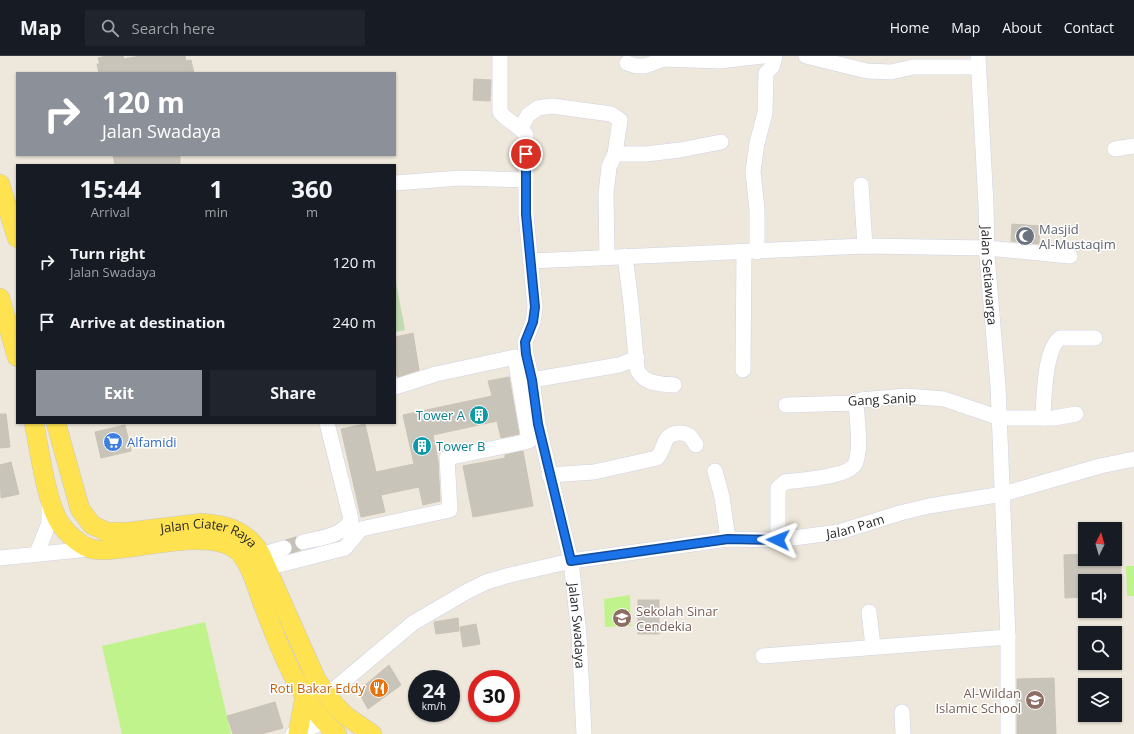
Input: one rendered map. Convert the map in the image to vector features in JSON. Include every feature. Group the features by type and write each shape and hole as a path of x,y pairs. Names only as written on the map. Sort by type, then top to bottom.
{"main road":[{"path":"0,184 16,235"},
{"path":"7,308 16,352"},
{"path":"34,424 50,497 60,524 72,536 89,549"},
{"name":"Jalan Ciater Raya","path":"56,424 80,508 92,525 107,532 132,532 202,523 225,526 244,534 252,541 264,561 309,666 326,696 346,716 372,734"},
{"name":"Jalan Ciater Raya","path":"89,549 103,550 129,548 200,539 220,541 230,545 244,559 249,568 270,622 295,678 305,695 331,728"},
{"path":"297,734 305,695"}],"street":[{"path":"500,56 500,112 509,121 521,128 528,115 538,108 552,106 611,114 620,120 616,154 609,167 606,194 607,257"},
{"path":"627,63 636,66 645,66 664,57 719,61 763,56"},
{"path":"743,370 751,252 757,210 753,171 757,143 765,113 766,73 772,67 775,56"},
{"path":"806,56 847,60 867,71 890,72 914,67 978,62"},
{"name":"Jalan Setiawarga","path":"978,62 987,248 1000,418 1008,637 1008,734"},
{"name":"Jalan Swadaya","path":"521,128 526,135 526,214 535,307 533,322 525,342 538,424 549,475 571,561 579,635 584,734"},
{"path":"616,154 646,154 680,150 721,142"},
{"path":"1115,149 1134,146"},
{"path":"396,183 461,178 526,180"},
{"path":"861,184 865,246"},
{"path":"531,261 865,246 987,248 1070,256"},
{"path":"625,256 637,369 644,379 656,384 674,385"},
{"path":"1043,418 1051,353 1056,342 1060,338 1095,338"},
{"path":"264,561 345,548 361,528 450,510 447,458 529,441 515,357 436,374 396,387"},
{"path":"532,380 619,365 637,358"},
{"name":"Gang Sanip","path":"786,405 856,402 861,400 906,396 944,399 1000,418 1054,418 1076,414"},
{"path":"778,540 778,488 781,484 785,482 845,473 855,465 858,454 856,402"},
{"path":"303,542 341,532 348,526 351,519 327,424"},
{"path":"549,475 594,472 657,458 668,438 675,433 686,433 690,435 696,445"},
{"name":"Jalan Pam","path":"326,696 413,623 486,582 571,561 728,539 778,540 839,532 929,506 1003,494 1094,468 1134,459"},
{"path":"715,471 722,498 728,539"},
{"path":"37,553 49,523 50,497"},
{"path":"264,561 284,548"},
{"path":"0,558 37,553 89,549"},
{"path":"869,612 872,646"},
{"path":"763,656 872,646 1008,637"},
{"path":"902,712 903,734"},
{"path":"297,734 331,728"}],"green space":[{"path":"396,282 405,330 396,332"},
{"path":"1126,566 1134,566 1134,596 1127,596"},
{"path":"630,595 631,626 605,627 604,599"},
{"path":"205,622 231,734 122,734 102,646"}],"building":[{"path":"106,56 123,56 124,59 140,56 185,56 186,61 191,60 194,72 99,72 97,64 100,64 98,58"},
{"path":"474,79 491,80 490,101 473,100"},
{"path":"113,156 180,156 180,164 115,164"},
{"name":"Masjid Al-Mustaqim","path":"1012,224 1040,226 1039,244 1011,241"},
{"path":"413,333 419,370 398,377 396,374 396,337"},
{"name":"Tower B","path":"509,377 519,434 501,438 497,421 433,435 438,460 440,501 423,505 419,487 381,495 385,512 361,517 341,429 365,424 376,472 414,464 403,415 492,396 488,381"},
{"path":"0,414 6,414 10,447 0,448"},
{"name":"Alfamidi","path":"125,425 131,451 101,458 95,432"},
{"path":"523,451 533,506 473,517 463,466 505,458 505,455"},
{"path":"11,462 19,494 1,498 0,465"},
{"path":"1078,554 1078,566 1121,566 1121,574 1078,574 1078,597 1065,598 1064,555"},
{"path":"638,600 659,600 659,634 638,634"},
{"path":"458,618 459,631 436,634 434,622"},
{"path":"476,624 480,644 463,647 460,627"},
{"name":"Roti Bakar Eddy","path":"389,665 401,685 368,709 358,691"},
{"name":"Al-Wildan Islamic School","path":"1054,678 1056,734 1017,734 1017,679"},
{"path":"275,702 283,728 261,734 233,734 227,716"}],"tunnel":[{"path":"284,548 303,542"}],"place":[{"name":"Masjid Al-Mustaqim","path":"1025,236"},
{"name":"Tower A","path":"479,415"},
{"name":"Alfamidi","path":"113,442"},
{"name":"Tower B","path":"422,446"},
{"name":"Sekolah Sinar Cendekia","path":"622,618"},
{"name":"Roti Bakar Eddy","path":"379,688"},
{"name":"Al-Wildan Islamic School","path":"1035,700"}],"route":[{"path":"526,154 526,214 535,307 533,322 527,333 525,342 526,354 532,380 538,424 549,475 571,561 728,539 778,540"}]}
